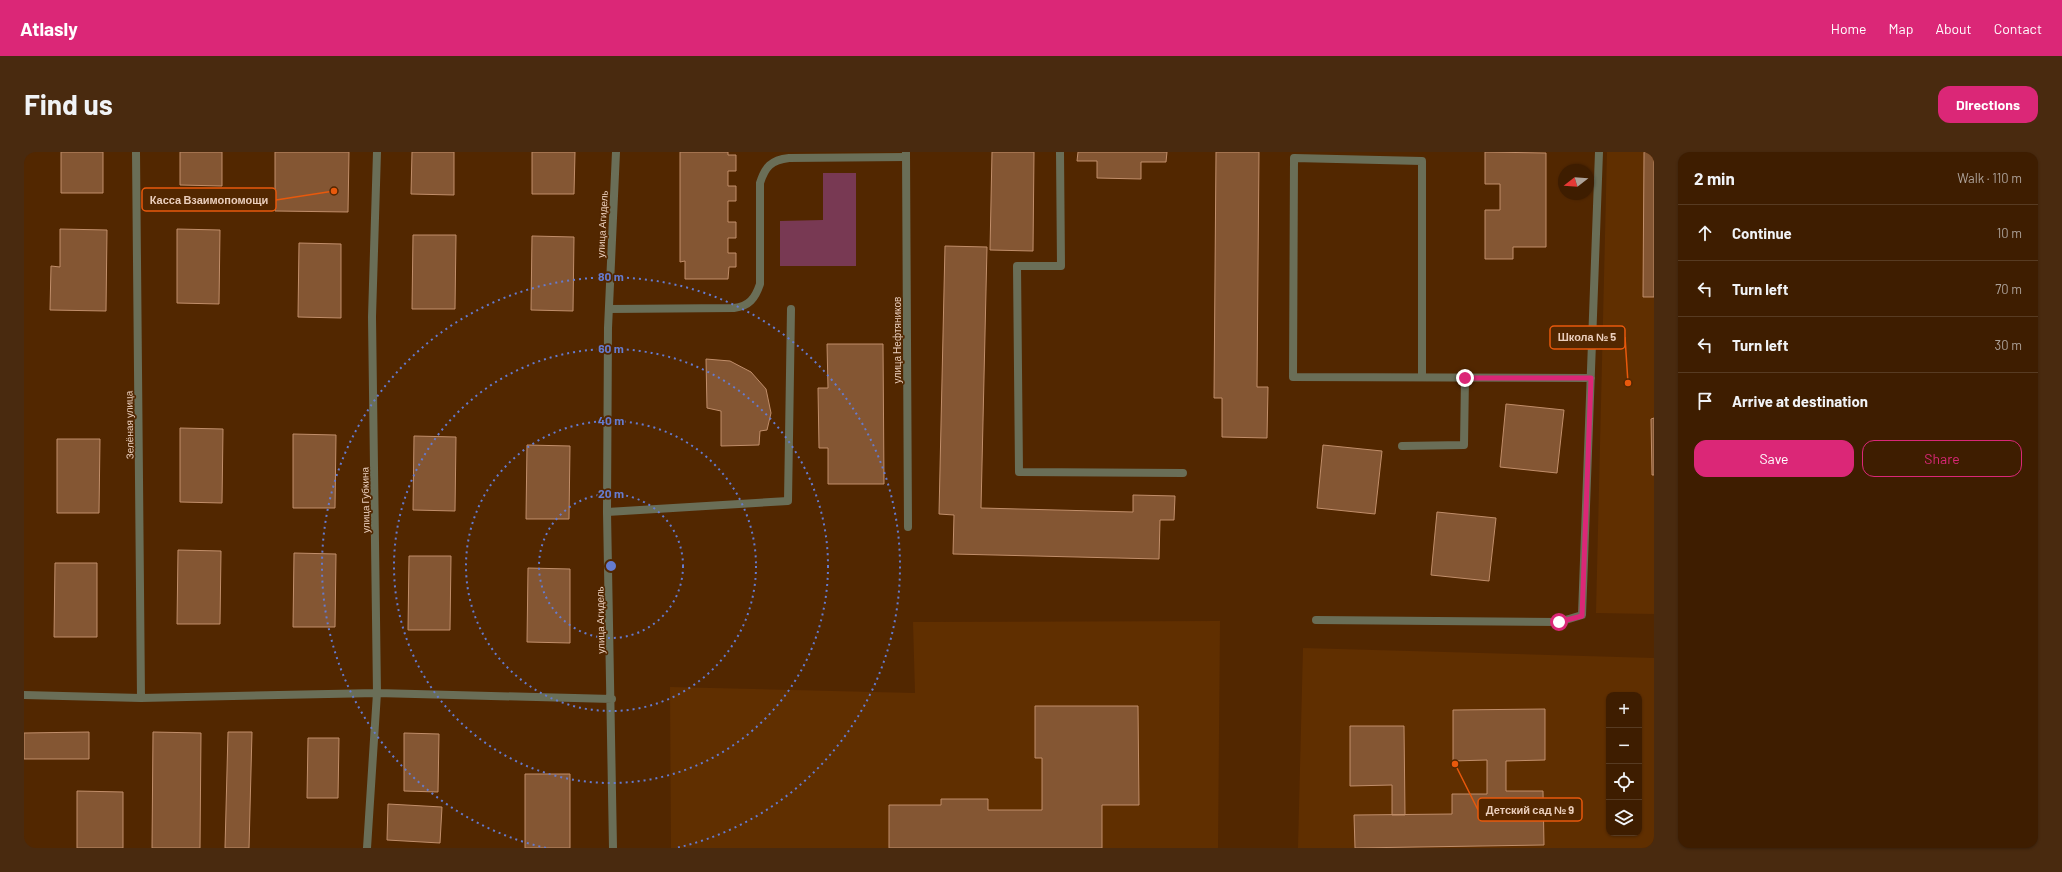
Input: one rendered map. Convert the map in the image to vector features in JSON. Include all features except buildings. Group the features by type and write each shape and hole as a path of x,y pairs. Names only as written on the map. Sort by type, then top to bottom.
{"street":[{"name":"Зелёная улица","path":"136,152 141,698"},
{"name":"улица Губкина","path":"367,848 377,693 372,317 377,152"},
{"name":"улица Агидель","path":"613,848 612,699 607,512 609,309 616,152"},
{"path":"1060,152 1061,266 1017,266 1018,472 1183,473"},
{"path":"1316,620 1559,622 1582,616 1599,152"},
{"path":"609,309 743,307 756,295 760,284 760,183 765,169 771,163 778,159 789,158 906,155"},
{"name":"улица Нефтяников","path":"906,155 908,527"},
{"path":"1422,378 1422,161 1294,158 1293,377 1422,378 1591,378"},
{"path":"607,512 788,501 791,309"},
{"path":"1402,446 1464,445 1465,378"},
{"path":"24,695 141,698 377,693 612,699"}],"shaded area":[{"path":"1607,152 1654,152 1654,614 1596,613"},
{"path":"823,173 856,173 856,266 780,266 780,221 823,220"},
{"path":"1220,621 1218,848 671,848 670,687 915,693 913,622"},
{"path":"1303,648 1654,658 1654,848 1298,848"}],"place":[{"name":"Касса Взаимопомощи","path":"334,191"},
{"name":"Школа № 5","path":"1628,383"},
{"name":"Детский сад № 9","path":"1455,764"}],"route":[{"path":"1465,378 1591,378 1582,616 1559,622"}]}
